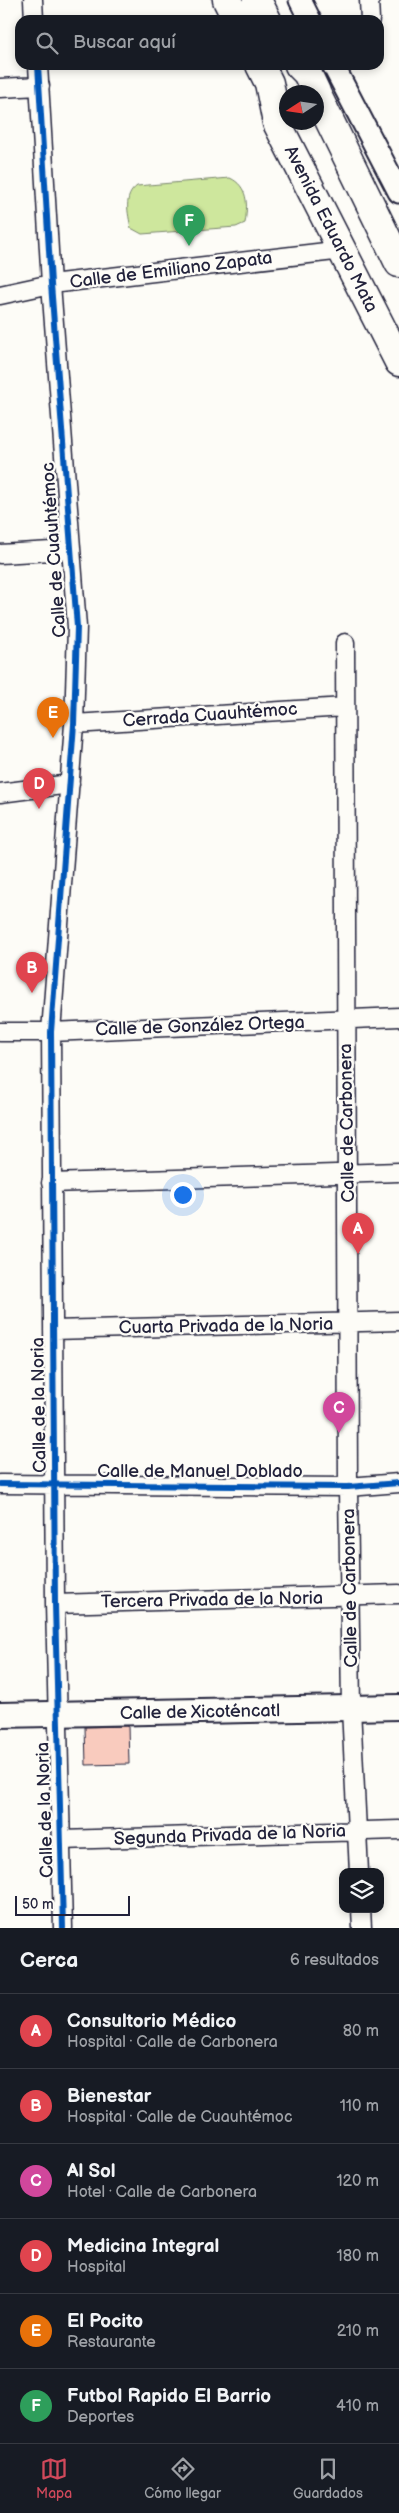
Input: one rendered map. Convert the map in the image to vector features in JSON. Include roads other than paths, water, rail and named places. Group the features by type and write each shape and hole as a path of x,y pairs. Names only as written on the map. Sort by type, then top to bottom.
{"main road":[{"path":"227,0 234,15"},
{"path":"256,0 264,15"},
{"name":"Avenida Eduardo Mata","path":"262,70 268,83 277,123 399,362"},
{"path":"310,75 396,247"},
{"name":"Calle de Xicoténcatl","path":"0,1715 399,1707"}],"street":[{"path":"33,0 34,15"},
{"path":"215,0 222,15"},
{"path":"270,0 278,15"},
{"path":"300,0 308,15"},
{"path":"369,0 370,15"},
{"name":"Calle de Cuauhtémoc","path":"38,70 69,550 77,627 74,724 51,1032"},
{"path":"250,70 277,123"},
{"path":"336,70 399,192"},
{"path":"0,88 40,86"},
{"name":"Calle de Emiliano Zapata","path":"0,294 51,284 343,250"},
{"path":"0,554 69,550"},
{"name":"Calle de Carbonera","path":"344,643 349,1322 348,1487 351,1708 358,1868"},
{"name":"Cerrada Cuauhtémoc","path":"74,724 345,707"},
{"path":"0,793 70,784"},
{"name":"Calle de González Ortega","path":"0,1032 51,1032 399,1017"},
{"name":"Calle de la Noria","path":"51,1032 55,1604 63,1928"},
{"path":"51,1182 399,1172"},
{"name":"Cuarta Privada de la Noria","path":"53,1330 399,1321"},
{"name":"Calle de Manuel Doblado","path":"0,1484 348,1487 399,1483"},
{"name":"Tercera Privada de la Noria","path":"55,1604 350,1597 399,1594"},
{"name":"Segunda Privada de la Noria","path":"61,1840 399,1830"},
{"path":"361,1913 362,1928"}],"place":[{"name":"Futbol Rapido El Barrio","path":"189,246"},
{"name":"El Pocito","path":"53,738"},
{"name":"Medicina Integral","path":"39,809"},
{"name":"Bienestar","path":"32,993"},
{"name":"Consultorio Médico","path":"358,1254"},
{"name":"Al Sol","path":"339,1433"}]}
